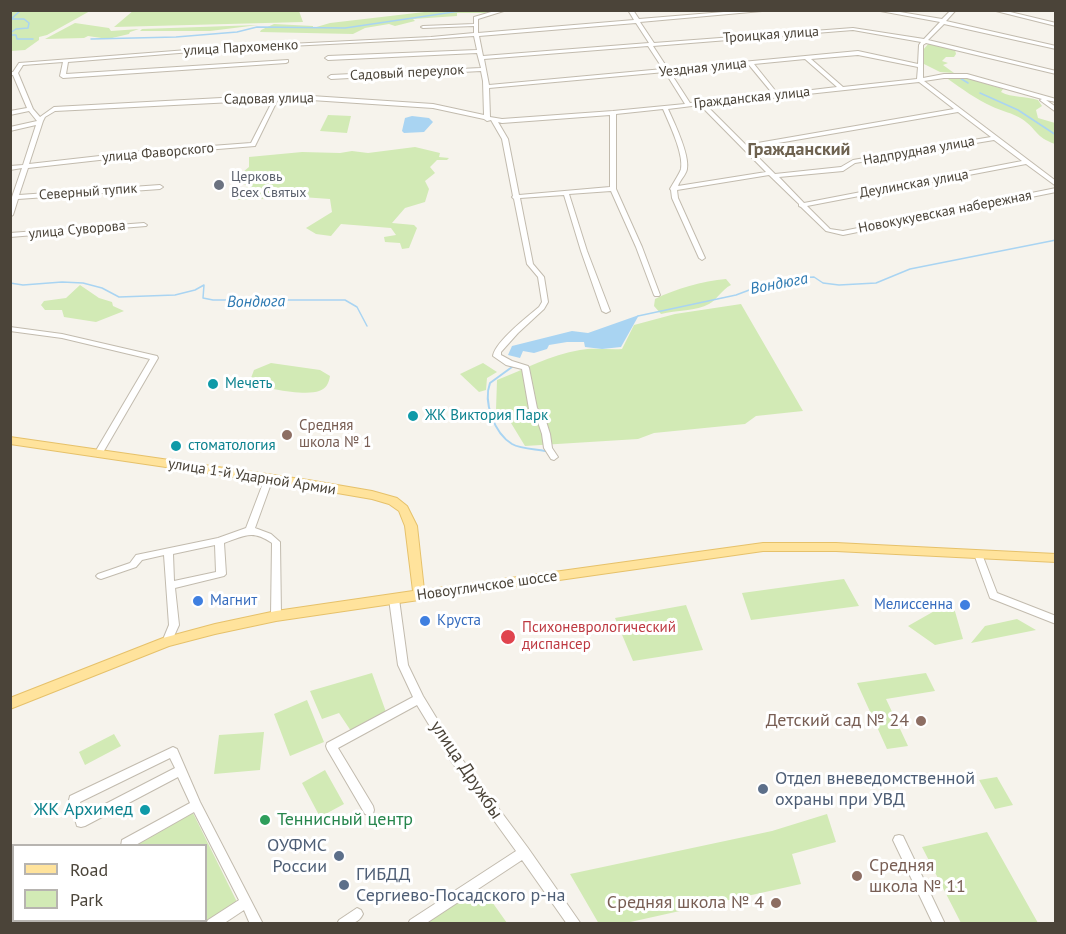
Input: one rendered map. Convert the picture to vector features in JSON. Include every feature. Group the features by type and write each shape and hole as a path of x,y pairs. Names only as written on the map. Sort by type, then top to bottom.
{"main road":[{"name":"улица 1-й Ударной Армии","path":"10,440 372,495 399,505 411,526 419,595"},
{"name":"Новоугличское шоссе","path":"10,704 167,642 276,616 419,595 764,547 836,547 1056,558"}],"street":[{"path":"474,10 490,120 505,139 530,264 541,277 545,302 542,308 515,331 497,352 497,356 508,363 525,368 533,409 541,418 548,448 554,457"},
{"path":"476,18 505,10"},
{"path":"630,10 689,105"},
{"name":"улица Пархоменко","path":"13,73 21,64 66,60 278,44 476,34 771,10"},
{"path":"877,10 941,21 1056,48"},
{"path":"941,21 946,10"},
{"path":"954,10 924,41 920,50 920,80 1056,184"},
{"path":"994,10 1056,25"},
{"path":"423,27 475,25"},
{"name":"Троицкая улица","path":"482,58 853,29 924,41 1056,73"},
{"path":"328,57 479,51"},
{"name":"Уездная улица","path":"486,87 858,53 919,66"},
{"path":"807,58 842,89"},
{"path":"66,60 63,76 286,61"},
{"path":"750,63 777,96"},
{"name":"Садовый переулок","path":"331,77 483,69"},
{"path":"10,215 40,122 30,109 13,73"},
{"name":"Гражданская улица","path":"502,121 702,104 920,80 944,75 967,76 1056,101"},
{"name":"Садовая улица","path":"10,129 40,122 43,116 54,110 277,97 433,106 502,121"},
{"name":"улица Фаворского","path":"10,168 144,153 253,145 277,97"},
{"path":"1041,98 1056,110"},
{"path":"702,104 801,205"},
{"path":"665,107 684,160 684,171 675,181 673,189 702,258"},
{"path":"10,113 30,109"},
{"path":"745,147 958,110"},
{"path":"613,113 614,189 657,295"},
{"name":"Надпрудная улица","path":"673,189 772,175 843,169 853,162 994,138"},
{"name":"Деулинская улица","path":"801,205 1027,162"},
{"name":"Северный тупик","path":"15,196 160,187"},
{"path":"516,197 614,189"},
{"name":"Новокукуевская набережная","path":"801,205 828,230 843,233 1056,190"},
{"path":"566,193 606,311"},
{"name":"улица Суворова","path":"10,235 144,225"},
{"path":"10,329 62,336 154,358 98,454"},
{"path":"250,530 268,478"},
{"path":"101,576 133,565 139,557 219,541 250,530 268,536 276,542 276,616"},
{"path":"170,586 221,574 219,541"},
{"path":"167,642 174,625 168,551"},
{"path":"978,554 993,595 1056,620"},
{"name":"улица Дружбы","path":"394,599 403,665 419,699 455,758 575,924"},
{"path":"369,810 331,746 419,699"},
{"path":"180,770 81,822 74,800 173,752 196,805 257,924"},
{"path":"126,844 196,805"},
{"path":"898,840 939,924"},
{"path":"414,924 524,852"},
{"path":"212,924 245,903"},
{"path":"343,924 357,914"}],"green space":[{"path":"11,10 90,11 47,35 39,37 39,40 25,50 11,51"},
{"path":"134,10 299,11 303,22 114,27"},
{"path":"433,11 494,11 413,19 415,21 395,26 389,24 365,28 353,34 260,32 274,24 313,26 313,28 330,23"},
{"path":"75,23 109,28 111,31 139,29 108,39 88,36 45,39"},
{"path":"258,25 210,31 140,31 142,29"},
{"path":"929,43 955,50 954,57 946,57 942,61 948,63 943,65 954,73 940,72 924,64 923,50"},
{"path":"967,78 1003,89 1001,92 1005,94 1038,100 1042,106 1036,110 1038,118 1055,123 1055,144 1040,136 1022,119 985,103 948,79"},
{"path":"328,115 351,116 347,133 320,131"},
{"path":"415,147 440,153 439,157 449,158 437,160 430,167 435,173 425,181 429,189 425,202 405,208 392,223 414,225 417,228 409,248 402,249 400,243 385,242 384,237 396,235 391,228 341,224 331,236 316,234 306,228 332,212 330,199 302,197 239,200 234,197 244,195 247,186 244,184 249,179 243,172 249,167 249,157 302,152 368,153"},
{"path":"726,279 731,285 704,306 661,314 654,306 655,299 671,292"},
{"path":"80,285 124,311 96,322 64,317 62,310 45,310 41,305 44,301 66,298"},
{"path":"741,304 803,411 756,416 745,424 654,433 638,439 525,446 511,423 496,410 497,380 569,352 590,349 622,349 634,325 675,314"},
{"path":"271,363 320,370 330,376 329,381 321,390 305,393 274,389 252,382 254,370"},
{"path":"483,363 497,372 487,378 486,390 479,392 460,374"},
{"path":"844,579 859,606 751,620 742,593"},
{"path":"952,601 963,639 935,645 908,626"},
{"path":"686,605 703,650 633,661 615,618"},
{"path":"1017,619 1036,630 971,643 985,626"},
{"path":"372,673 386,712 351,731 339,713 322,719 310,691"},
{"path":"926,673 935,691 886,699 908,746 887,749 857,683"},
{"path":"307,700 324,742 290,756 274,714"},
{"path":"264,732 260,770 214,774 219,735"},
{"path":"114,734 121,746 85,765 79,752"},
{"path":"325,770 344,804 320,817 302,783"},
{"path":"997,777 1013,805 995,809 979,780"},
{"path":"193,813 237,902 207,921 207,844 138,844"},
{"path":"827,814 836,842 792,854 801,884 626,923 599,924 570,874 772,831"},
{"path":"987,832 1038,923 961,923 922,847"},
{"path":"470,891 475,898 485,892 507,923 423,924"},
{"path":"167,922 205,922 203,923"}],"water":[{"path":"412,116 429,118 433,122 424,132 404,133 402,131 405,118"},
{"path":"639,315 621,347 602,349 585,347 584,342 567,342 549,345 547,349 534,353 523,351 520,358 508,355 512,346 572,331 588,333"}],"waterway":[{"path":"10,33 16,29 28,28 29,23 24,19 11,19 20,11 26,10"},
{"path":"91,39 176,37 237,32 257,27 345,28 467,10"},
{"path":"10,35 16,35 17,39 33,39"},
{"path":"960,78 968,83"},
{"path":"980,93 1018,110 1056,135"},
{"name":"Вондюга","path":"638,316 736,295 752,289 777,288 795,278 814,277 823,283 839,285 876,283 910,269 1056,240"},
{"name":"Вондюга","path":"10,283 23,285 83,283 102,288 119,297 175,295 204,285 203,298 213,300 345,300 357,307 367,326"},
{"path":"512,367 490,383 489,408 495,425 512,444 545,451"}],"place":[{"name":"Церковь Всех Святых","path":"219,185"},
{"name":"Мечеть","path":"213,384"},
{"name":"ЖК Виктория Парк","path":"413,416"},
{"name":"Средняя школа № 1","path":"287,435"},
{"name":"стоматология","path":"176,446"},
{"name":"Магнит","path":"198,601"},
{"name":"Мелиссенна","path":"965,605"},
{"name":"Круста","path":"425,621"},
{"name":"Психоневрологический диспансер","path":"508,637"},
{"name":"Детский сад № 24","path":"921,721"},
{"name":"Отдел вневедомственной охраны при УВД","path":"763,789"},
{"name":"ЖК Архимед","path":"145,810"},
{"name":"Теннисный центр","path":"265,820"},
{"name":"ОУФМС России","path":"339,856"},
{"name":"Средняя школа № 11","path":"857,876"},
{"name":"ГИБДД Сергиево-Посадского р-на","path":"344,885"},
{"name":"Средняя школа № 4","path":"776,903"}],"district":[{"name":"Гражданский","path":"799,150"}]}
